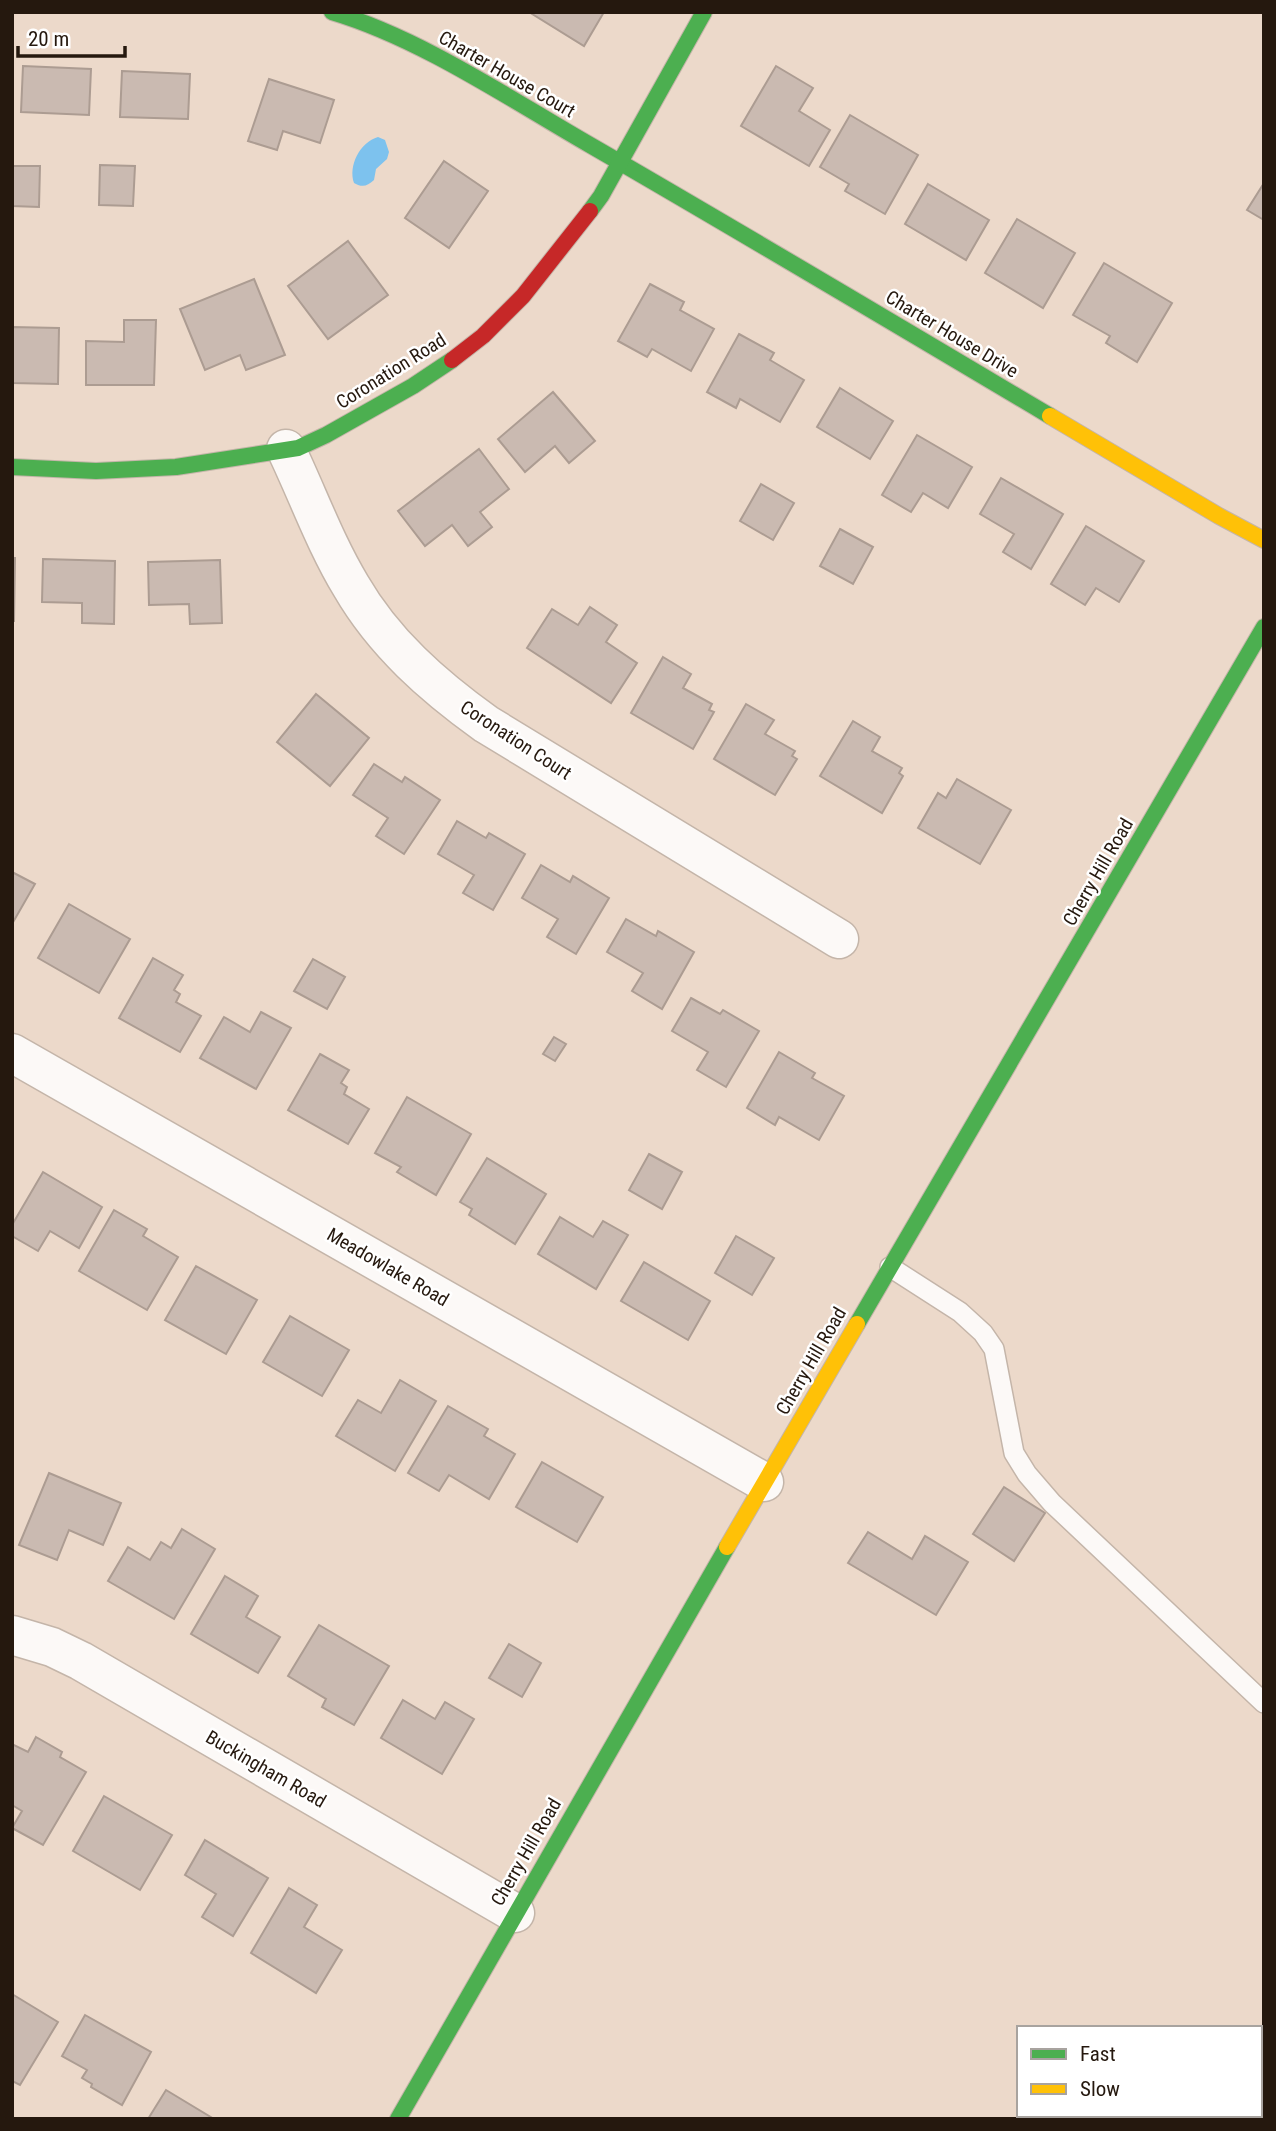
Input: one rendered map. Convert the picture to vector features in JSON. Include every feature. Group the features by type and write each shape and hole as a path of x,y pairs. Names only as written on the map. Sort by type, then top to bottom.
{"street":[{"name":"Charter House Court","path":"332,12 359,20 405,40 620,162"},
{"name":"Coronation Road","path":"12,467 96,471 176,467 298,448 413,386 483,336 523,296 583,220 601,196 704,12"},
{"name":"Charter House Drive","path":"620,162 1195,502 1264,540"},
{"name":"Coronation Court","path":"286,449 332,552 352,588 382,631 418,670 486,724 839,939"},
{"name":"Cherry Hill Road","path":"398,2119 764,1482 1264,626"},
{"name":"Meadowlake Road","path":"12,1052 764,1482"},
{"name":"Buckingham Road","path":"12,1635 52,1647 81,1661 515,1913"}],"lane":[{"path":"890,1267 960,1312 983,1333 994,1349 1014,1453 1027,1474 1052,1503 1264,1703"}],"water":[{"path":"378,137 385,140 389,152 387,159 376,169 374,180 365,186 357,185 353,176 354,162 361,149"}],"building":[{"path":"529,12 604,12 584,46"},
{"path":"23,66 91,69 89,115 21,112"},
{"path":"776,66 813,88 799,111 830,130 809,166 741,126"},
{"path":"122,71 190,74 188,119 120,117"},
{"path":"269,79 334,100 320,143 283,131 277,150 248,141"},
{"path":"850,115 918,155 885,214 845,191 849,184 820,167"},
{"path":"444,161 488,191 449,248 405,218"},
{"path":"100,165 135,166 133,206 99,205"},
{"path":"12,166 40,166 39,207 12,206"},
{"path":"1264,183 1264,220 1247,210"},
{"path":"928,184 989,220 966,260 905,224"},
{"path":"1017,219 1075,253 1043,308 985,273"},
{"path":"348,241 388,295 328,339 288,286"},
{"path":"1104,263 1172,303 1137,362 1106,343 1110,336 1073,315"},
{"path":"254,279 285,355 246,370 240,355 205,370 180,309"},
{"path":"650,284 684,302 680,310 714,329 691,371 652,349 647,357 618,341"},
{"path":"124,320 156,320 154,385 86,385 86,341 124,342"},
{"path":"12,327 59,328 58,384 12,383"},
{"path":"739,334 774,353 770,360 804,380 780,422 740,399 736,408 707,392"},
{"path":"840,388 893,421 870,459 817,427"},
{"path":"553,392 595,441 569,463 555,446 525,472 498,439"},
{"path":"917,435 972,467 948,508 923,493 911,512 882,495"},
{"path":"479,449 509,489 480,512 492,527 468,546 452,525 425,546 398,511"},
{"path":"1001,478 1063,514 1031,569 1003,552 1014,534 980,514"},
{"path":"761,484 794,503 773,540 740,521"},
{"path":"1086,526 1144,561 1119,602 1096,588 1085,605 1051,584"},
{"path":"840,529 873,547 853,584 820,566"},
{"path":"12,558 15,558 14,621 12,621"},
{"path":"43,559 115,561 114,624 82,623 82,603 42,602"},
{"path":"220,560 222,623 190,624 189,604 149,605 148,562"},
{"path":"590,607 617,625 606,642 637,663 611,703 527,648 552,609 578,625"},
{"path":"663,657 691,674 683,688 712,704 709,710 714,712 693,749 631,713"},
{"path":"316,694 369,738 330,786 277,742"},
{"path":"746,704 774,720 765,734 795,751 792,756 797,759 775,795 714,759"},
{"path":"853,721 880,737 872,751 902,768 899,773 903,776 882,813 820,776"},
{"path":"374,764 402,782 405,777 440,800 404,854 376,836 388,818 353,795"},
{"path":"957,779 1011,810 980,864 918,828 938,793 946,798"},
{"path":"457,821 486,838 489,833 525,854 493,910 463,893 474,875 438,854"},
{"path":"541,865 570,882 573,876 609,898 576,954 547,937 558,919 522,898"},
{"path":"12,872 35,884 12,924"},
{"path":"69,904 130,939 99,993 38,958"},
{"path":"626,919 656,936 658,931 694,952 662,1009 632,991 643,973 607,952"},
{"path":"153,958 183,975 174,990 180,994 176,1002 201,1016 180,1052 119,1018"},
{"path":"313,959 345,977 327,1009 294,991"},
{"path":"691,998 720,1014 723,1010 759,1031 726,1087 697,1070 708,1052 672,1031"},
{"path":"261,1012 291,1028 256,1089 200,1058 224,1017 250,1032"},
{"path":"554,1037 566,1044 555,1061 543,1054"},
{"path":"779,1052 815,1073 812,1078 844,1096 819,1140 779,1117 775,1125 747,1108"},
{"path":"320,1054 349,1070 341,1083 347,1087 344,1094 369,1109 348,1144 288,1110"},
{"path":"407,1097 471,1134 436,1195 397,1172 401,1167 375,1153"},
{"path":"649,1154 682,1172 662,1209 629,1190"},
{"path":"487,1158 546,1194 515,1244 469,1215 472,1209 460,1202"},
{"path":"43,1172 102,1207 79,1248 50,1231 38,1251 12,1236 12,1225"},
{"path":"114,1210 147,1229 143,1236 178,1257 147,1310 79,1271"},
{"path":"560,1217 593,1237 603,1221 628,1235 596,1289 538,1254"},
{"path":"736,1236 774,1258 752,1295 715,1273"},
{"path":"644,1262 710,1301 688,1340 621,1301"},
{"path":"196,1266 257,1300 226,1354 165,1320"},
{"path":"290,1316 349,1350 322,1396 263,1362"},
{"path":"400,1380 436,1401 395,1471 336,1436 358,1400 381,1413"},
{"path":"448,1406 488,1429 484,1436 515,1454 489,1499 449,1475 439,1491 408,1473"},
{"path":"542,1462 603,1497 577,1542 516,1507"},
{"path":"49,1473 121,1503 103,1545 69,1530 57,1560 19,1545"},
{"path":"1004,1487 1045,1513 1014,1561 973,1534"},
{"path":"182,1529 215,1549 174,1619 108,1581 128,1547 150,1560 161,1542 171,1548"},
{"path":"868,1532 912,1559 925,1536 968,1562 936,1615 848,1563"},
{"path":"225,1576 258,1596 246,1617 280,1637 258,1673 191,1634"},
{"path":"319,1625 389,1666 354,1725 322,1707 326,1699 288,1676"},
{"path":"509,1644 541,1663 522,1697 489,1678"},
{"path":"403,1700 435,1719 445,1702 474,1719 442,1774 381,1738"},
{"path":"36,1737 62,1752 60,1757 86,1772 43,1845 12,1828 22,1811 12,1805 12,1744 28,1752"},
{"path":"104,1796 172,1835 140,1890 73,1851"},
{"path":"205,1840 268,1878 233,1936 202,1917 216,1894 185,1875"},
{"path":"289,1888 317,1905 304,1927 342,1950 316,1993 251,1953"},
{"path":"12,1994 58,2022 20,2085 12,2081"},
{"path":"85,2015 151,2052 122,2105 91,2087 92,2084 82,2078 87,2070 62,2056"},
{"path":"166,2090 214,2119 148,2119"}],"traffic: fast":[{"path":"332,12 398,37 464,71 1050,416"},
{"path":"590,211 704,12"},
{"path":"12,467 96,471 176,467 298,448 413,386 452,360"},
{"path":"857,1324 1264,627"},
{"path":"398,2119 727,1547"}],"traffic: slow":[{"path":"1050,416 1264,540"},
{"path":"727,1547 857,1324"}],"traffic: jam":[{"path":"452,360 483,336 523,296 590,211"}]}
